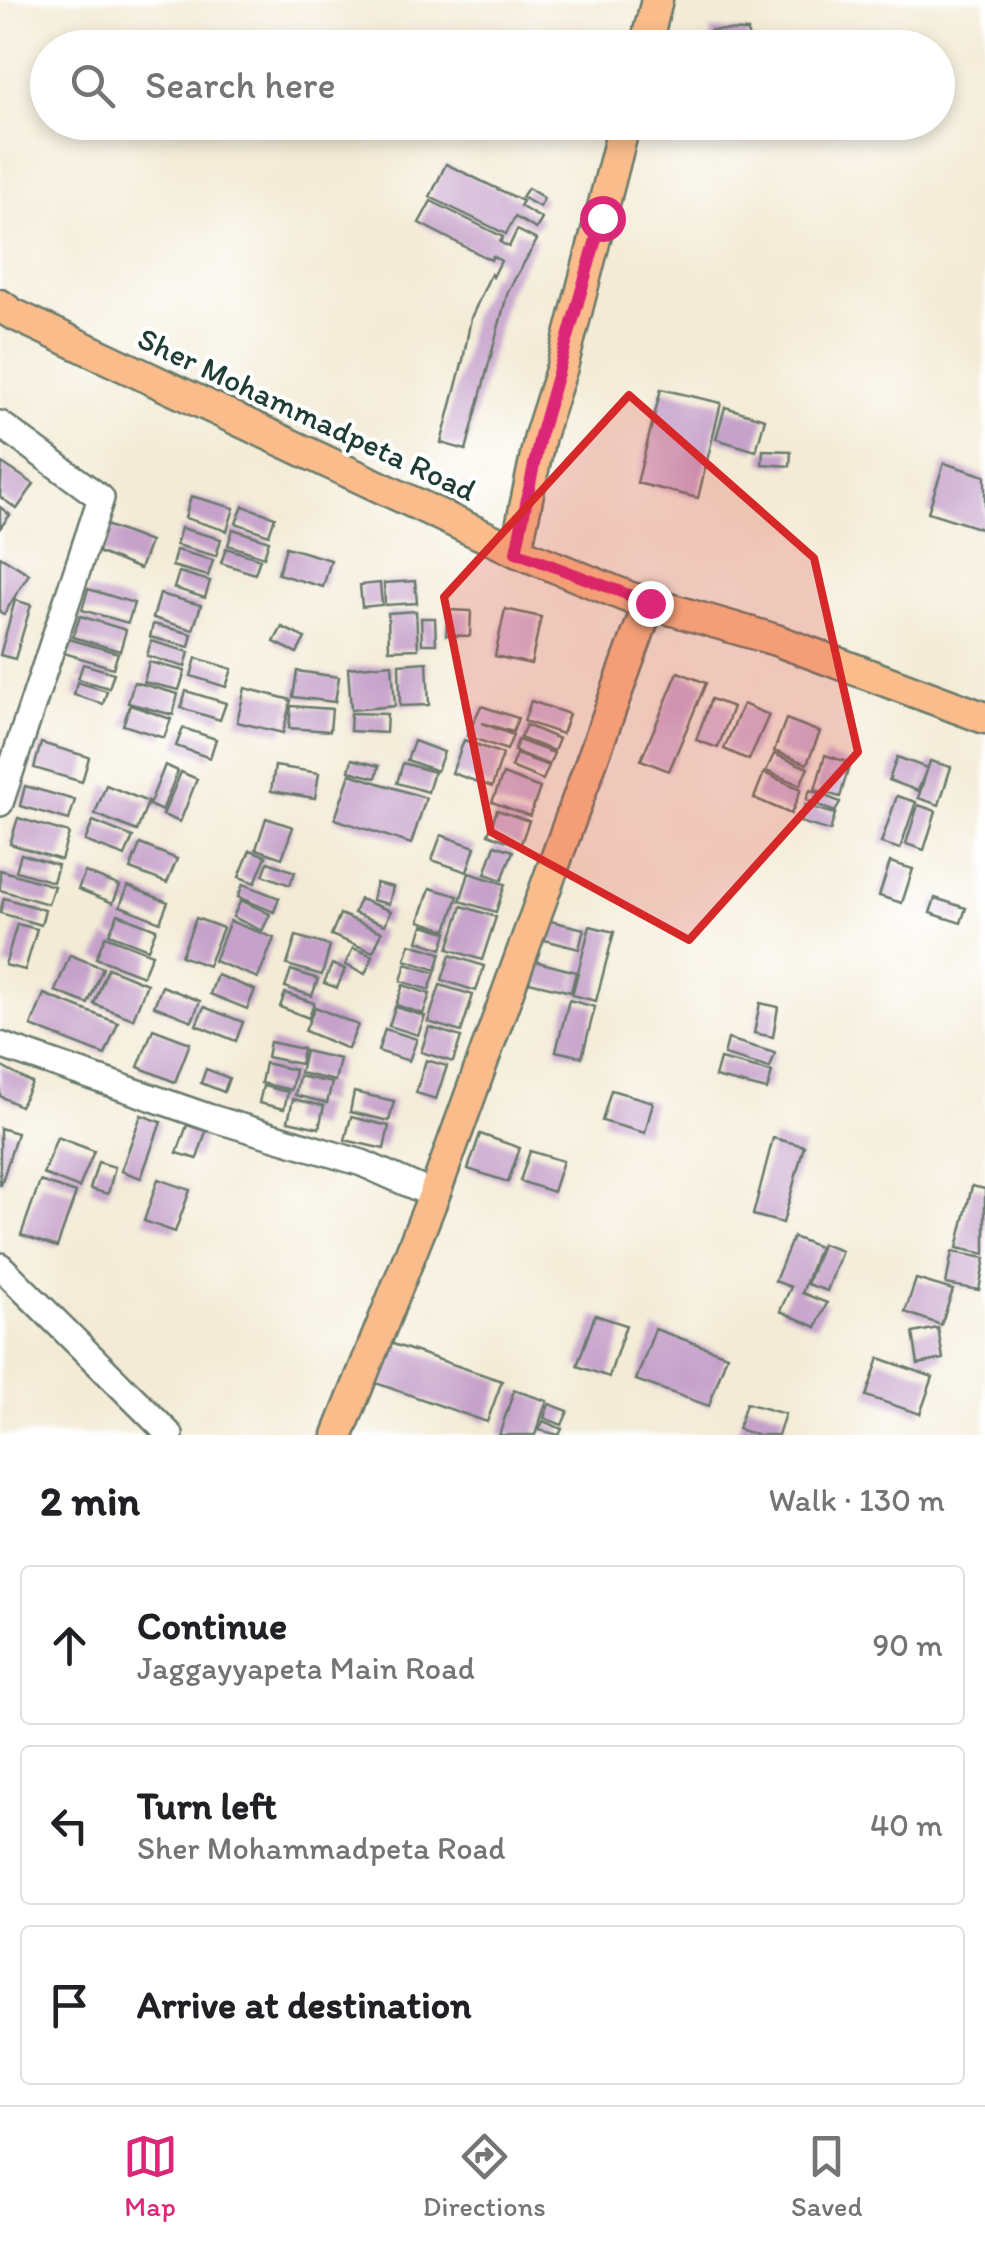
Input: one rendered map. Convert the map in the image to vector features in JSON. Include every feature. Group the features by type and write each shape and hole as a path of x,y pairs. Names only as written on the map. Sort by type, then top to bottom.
{"main road":[{"path":"650,30 658,0"},
{"path":"516,552 540,436 621,140"},
{"name":"Sher Mohammadpeta Road","path":"0,305 516,552 650,603 776,640 985,718"},
{"path":"338,1435 434,1195 650,603"}],"street":[{"path":"0,424 100,498 0,803"},
{"path":"0,1045 208,1117 362,1163 434,1195"},
{"path":"0,1266 170,1435"}],"highlighted area":[{"path":"629,395 814,558 858,752 689,940 491,832 444,597"}],"building":[{"path":"446,164 523,201 520,206 542,219 536,229 515,217 506,234 430,197"},
{"path":"528,188 544,198 540,207 522,197"},
{"path":"431,201 503,237 500,242 509,247 517,230 537,240 508,291 466,450 441,443 471,318 501,261 493,256 491,260 419,223"},
{"path":"661,389 721,403 698,498 637,483"},
{"path":"725,407 765,419 756,451 716,439"},
{"path":"763,450 791,451 790,466 762,464"},
{"path":"2,463 34,484 17,509 0,497"},
{"path":"944,463 985,476 985,530 928,512"},
{"path":"191,496 234,508 227,531 185,518"},
{"path":"243,506 275,517 269,535 236,523"},
{"path":"0,507 10,515 0,528"},
{"path":"106,525 150,542 140,569 95,551"},
{"path":"181,528 221,539 216,556 176,545"},
{"path":"233,529 269,541 264,557 228,545"},
{"path":"286,547 331,560 323,587 278,574"},
{"path":"226,548 260,559 255,574 221,563"},
{"path":"176,550 213,560 208,576 172,566"},
{"path":"0,556 29,574 4,614 0,612"},
{"path":"179,572 210,581 205,598 174,588"},
{"path":"415,581 417,603 385,605 384,583"},
{"path":"380,583 382,605 362,607 360,585"},
{"path":"88,589 134,603 128,623 82,610"},
{"path":"160,594 201,605 193,630 153,618"},
{"path":"15,600 31,605 15,659 0,655"},
{"path":"505,609 541,617 531,664 495,656"},
{"path":"448,610 471,611 470,636 446,635"},
{"path":"416,611 418,649 389,650 388,613"},
{"path":"80,616 126,630 120,651 73,637"},
{"path":"421,618 435,618 436,644 422,644"},
{"path":"153,624 192,634 189,647 150,637"},
{"path":"282,627 305,638 297,653 274,642"},
{"path":"69,639 118,653 113,668 64,653"},
{"path":"151,641 189,652 185,667 147,656"},
{"path":"196,658 232,669 226,687 191,676"},
{"path":"149,662 185,671 179,690 144,682"},
{"path":"427,662 429,705 400,706 399,664"},
{"path":"83,664 114,673 109,688 78,679"},
{"path":"392,664 395,706 351,710 348,668"},
{"path":"297,671 339,677 335,702 293,697"},
{"path":"678,672 706,683 669,771 641,760"},
{"path":"77,682 107,691 103,704 74,695"},
{"path":"134,682 178,694 173,715 128,703"},
{"path":"245,688 291,700 283,733 237,722"},
{"path":"186,691 226,703 220,720 181,708"},
{"path":"711,699 733,707 718,748 696,740"},
{"path":"531,701 569,714 562,734 524,721"},
{"path":"743,704 769,715 749,760 724,749"},
{"path":"130,705 171,719 164,738 123,725"},
{"path":"291,706 332,709 330,731 289,728"},
{"path":"481,706 518,718 513,732 482,723 513,735 507,750 467,736"},
{"path":"351,713 387,714 386,733 350,731"},
{"path":"786,719 820,732 807,764 774,751"},
{"path":"526,725 559,739 554,751 520,738"},
{"path":"183,728 216,739 210,758 176,746"},
{"path":"464,740 503,754 492,787 452,773"},
{"path":"518,740 554,753 549,765 514,751"},
{"path":"414,741 444,752 437,771 407,760"},
{"path":"41,743 89,757 82,782 34,768"},
{"path":"516,754 549,766 543,780 511,767"},
{"path":"774,754 808,768 800,785 766,771"},
{"path":"825,755 850,763 840,797 815,790"},
{"path":"897,757 927,768 918,791 889,780"},
{"path":"352,759 379,766 376,778 349,771"},
{"path":"930,761 951,767 939,805 918,798"},
{"path":"403,763 434,772 428,792 397,783"},
{"path":"165,765 178,771 162,811 149,805"},
{"path":"275,766 319,773 315,798 271,791"},
{"path":"181,772 197,779 180,822 163,815"},
{"path":"764,773 801,789 791,814 754,798"},
{"path":"350,774 426,798 411,844 335,819"},
{"path":"503,774 540,788 530,816 492,802"},
{"path":"106,785 148,802 137,831 95,814"},
{"path":"25,786 75,800 69,820 20,806"},
{"path":"810,790 840,802 835,812 806,800"},
{"path":"897,796 916,802 900,849 881,843"},
{"path":"805,805 835,814 830,831 800,822"},
{"path":"918,805 936,811 924,850 906,844"},
{"path":"497,810 529,821 520,846 488,834"},
{"path":"18,818 69,833 61,860 10,844"},
{"path":"266,818 293,827 282,858 256,849"},
{"path":"93,821 133,837 125,856 85,841"},
{"path":"441,835 475,847 467,872 432,860"},
{"path":"140,844 177,859 167,883 130,869"},
{"path":"495,845 513,851 502,880 485,874"},
{"path":"250,850 266,856 255,883 239,877"},
{"path":"21,854 58,865 53,882 16,871"},
{"path":"268,862 295,872 290,885 263,875"},
{"path":"890,862 913,869 902,903 879,896"},
{"path":"0,870 54,886 48,904 0,890"},
{"path":"85,872 120,886 113,903 78,889"},
{"path":"469,873 505,884 496,912 460,901"},
{"path":"376,883 393,887 389,904 372,900"},
{"path":"243,884 279,898 274,912 238,897"},
{"path":"128,886 168,902 160,922 120,906"},
{"path":"430,888 458,896 447,930 419,921"},
{"path":"4,898 45,910 41,925 0,913"},
{"path":"935,898 966,908 961,923 930,913"},
{"path":"360,899 391,911 385,925 354,913"},
{"path":"241,900 270,914 262,931 233,917"},
{"path":"462,906 496,917 482,960 448,949"},
{"path":"118,914 156,929 148,949 109,934"},
{"path":"340,914 382,932 373,952 331,935"},
{"path":"196,918 223,928 208,966 181,956"},
{"path":"542,919 584,929 579,949 537,938"},
{"path":"230,921 274,938 258,978 214,961"},
{"path":"17,924 37,929 25,970 5,965"},
{"path":"423,925 447,932 442,949 418,941"},
{"path":"590,926 614,932 596,1001 572,995"},
{"path":"105,936 152,954 143,976 96,958"},
{"path":"296,936 330,946 322,975 287,965"},
{"path":"410,944 441,953 436,970 405,960"},
{"path":"353,948 373,956 365,974 345,965"},
{"path":"70,955 103,968 88,1004 55,991"},
{"path":"450,955 484,966 476,991 442,980"},
{"path":"534,961 576,972 571,992 529,982"},
{"path":"332,964 345,969 337,988 324,983"},
{"path":"406,964 435,973 429,990 401,981"},
{"path":"108,968 147,984 133,1019 94,1004"},
{"path":"291,970 318,979 312,996 285,987"},
{"path":"217,975 255,990 247,1009 210,994"},
{"path":"403,985 430,994 423,1014 396,1005"},
{"path":"440,985 473,995 461,1032 428,1022"},
{"path":"162,986 200,1001 192,1021 154,1006"},
{"path":"285,993 314,1003 309,1018 280,1007"},
{"path":"44,994 118,1023 105,1055 31,1026"},
{"path":"569,1000 595,1007 582,1057 556,1051"},
{"path":"760,1003 778,1007 773,1037 754,1033"},
{"path":"204,1007 243,1022 236,1041 196,1025"},
{"path":"315,1007 358,1025 348,1049 305,1031"},
{"path":"395,1007 425,1016 418,1035 389,1026"},
{"path":"429,1027 461,1037 453,1062 421,1052"},
{"path":"153,1029 190,1043 175,1082 138,1067"},
{"path":"385,1029 417,1039 409,1061 378,1051"},
{"path":"728,1039 775,1053 770,1068 724,1055"},
{"path":"270,1042 303,1049 300,1064 267,1057"},
{"path":"305,1051 340,1059 335,1081 300,1073"},
{"path":"720,1059 772,1072 767,1090 715,1077"},
{"path":"426,1060 447,1066 436,1099 416,1093"},
{"path":"265,1063 295,1070 291,1090 261,1083"},
{"path":"0,1066 32,1083 20,1106 0,1096"},
{"path":"206,1069 229,1078 224,1092 201,1083"},
{"path":"299,1076 332,1083 327,1103 295,1095"},
{"path":"263,1086 288,1092 284,1109 259,1103"},
{"path":"611,1090 653,1102 645,1133 602,1121"},
{"path":"354,1092 394,1101 389,1121 350,1112"},
{"path":"293,1099 324,1106 319,1128 288,1121"},
{"path":"141,1115 161,1122 141,1178 121,1171"},
{"path":"351,1117 389,1126 384,1149 345,1140"},
{"path":"187,1125 206,1131 197,1159 177,1153"},
{"path":"0,1128 17,1133 1,1185 0,1185"},
{"path":"480,1134 520,1148 508,1182 468,1169"},
{"path":"57,1137 94,1151 79,1188 43,1174"},
{"path":"773,1138 804,1146 783,1223 753,1215"},
{"path":"530,1151 563,1161 553,1192 520,1181"},
{"path":"98,1162 115,1167 108,1194 90,1189"},
{"path":"158,1179 190,1190 175,1232 144,1221"},
{"path":"40,1181 76,1193 57,1247 21,1235"},
{"path":"972,1186 985,1189 985,1254 957,1248"},
{"path":"793,1237 819,1247 802,1293 827,1303 816,1327 780,1311 791,1287 775,1281"},
{"path":"822,1244 842,1251 827,1291 807,1284"},
{"path":"952,1252 985,1258 979,1290 946,1284"},
{"path":"916,1279 953,1290 941,1325 905,1312"},
{"path":"595,1315 626,1325 609,1377 577,1366"},
{"path":"938,1328 943,1359 918,1364 913,1333"},
{"path":"655,1329 727,1355 709,1406 636,1380"},
{"path":"384,1341 502,1381 487,1422 370,1381"},
{"path":"879,1358 933,1377 920,1414 866,1396"},
{"path":"514,1390 547,1401 535,1435 499,1435"},
{"path":"746,1403 785,1414 778,1435 756,1435 738,1429"},
{"path":"549,1404 568,1411 562,1425 544,1418"},
{"path":"543,1421 562,1429 559,1435 539,1430"}],"route":[{"path":"602,218 540,436 516,552 650,603"}]}
